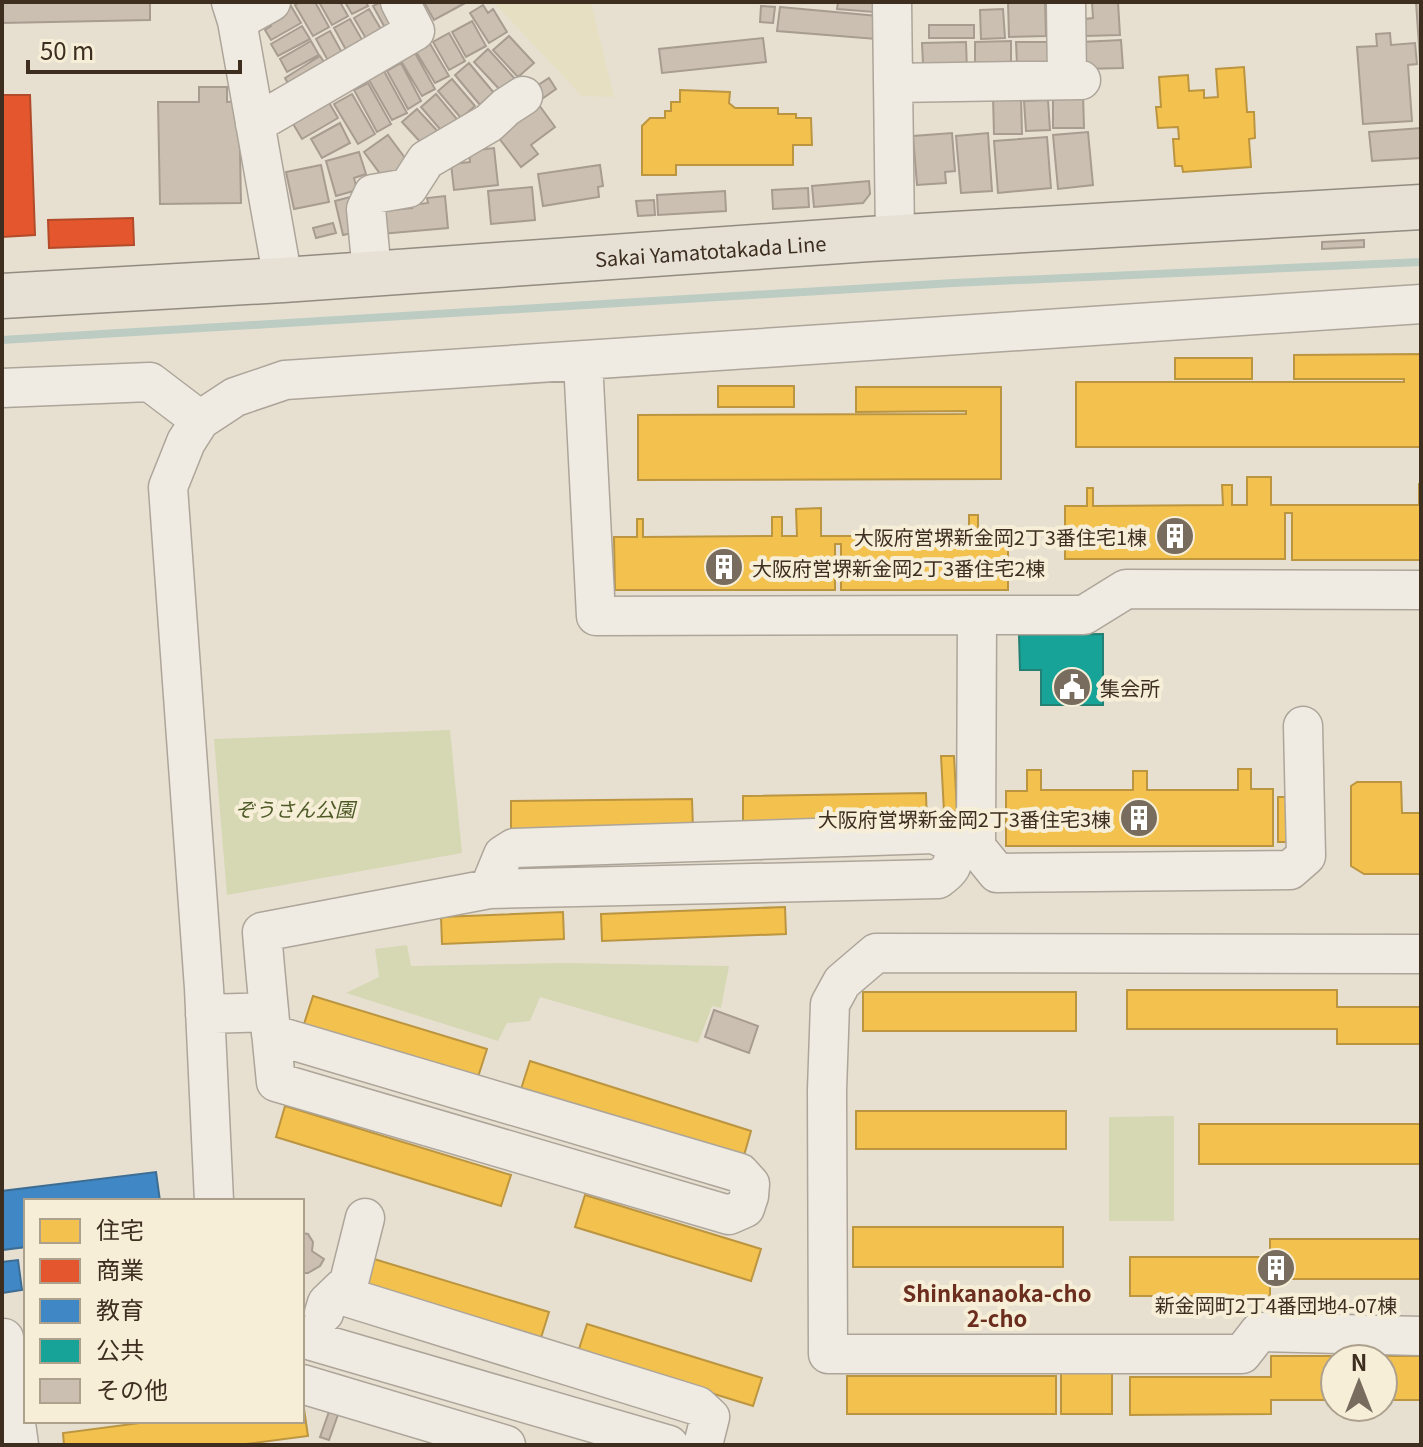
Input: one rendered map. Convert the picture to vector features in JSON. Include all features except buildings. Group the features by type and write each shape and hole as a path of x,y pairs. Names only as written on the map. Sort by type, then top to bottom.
{"main road":[{"name":"Sakai Yamatotakada Line","path":"2,296 283,280 895,237 1421,207"}],"street":[{"path":"271,2 234,11 283,280"},
{"path":"255,124 415,31 400,2"},
{"path":"892,2 895,237"},
{"path":"893,83 1074,80 1066,2"},
{"path":"372,273 366,209 373,194 408,188 426,160 489,123 523,96"},
{"path":"214,1199 205,1014 168,487 186,442 200,420 235,397 285,380 1421,304"},
{"path":"583,361 596,616 1084,615 1126,589 1421,590"},
{"path":"2,388 150,382 200,420"},
{"path":"977,615 976,847 997,873 1290,870 1306,856 1303,726"},
{"path":"205,1014 270,1023 740,1173 750,1184 749,1196 745,1208 729,1215 276,1082 270,1023 262,932 489,889 938,879 953,865 954,850 946,840 934,834 514,848 503,855 489,889"},
{"path":"1421,954 876,953 842,982 830,1004 827,1090 828,1354 1242,1354 1259,1332 1421,1336"},
{"path":"365,1218 349,1282 327,1303 307,1339 669,1445"},
{"path":"337,1294 698,1406 710,1417 703,1445"},
{"path":"11,1337 20,1428"},
{"path":"304,1385 500,1443 511,1399"}],"shaded area":[{"path":"493,2 591,2 614,97 582,96"}],"green space":[{"name":"ぞうさん公園","path":"450,730 462,853 227,895 214,739"},
{"path":"407,945 411,966 565,963 729,966 721,1008 712,1006 698,1043 540,997 530,1021 507,1023 498,1041 346,993 379,977 375,949"},
{"path":"1174,1116 1174,1221 1109,1221 1109,1117"}],"waterway":[{"path":"2,340 953,283 1421,262"}],"place":[{"name":"大阪府営堺新金岡2丁3番住宅1棟","path":"1175,536"},
{"name":"大阪府営堺新金岡2丁3番住宅2棟","path":"724,567"},
{"name":"集会所","path":"1072,687"},
{"name":"大阪府営堺新金岡2丁3番住宅3棟","path":"1139,818"},
{"name":"新金岡町2丁4番団地4-07棟","path":"1276,1268"}],"district":[{"name":"Shinkanaoka-cho 2-cho","path":"997,1304"}]}
